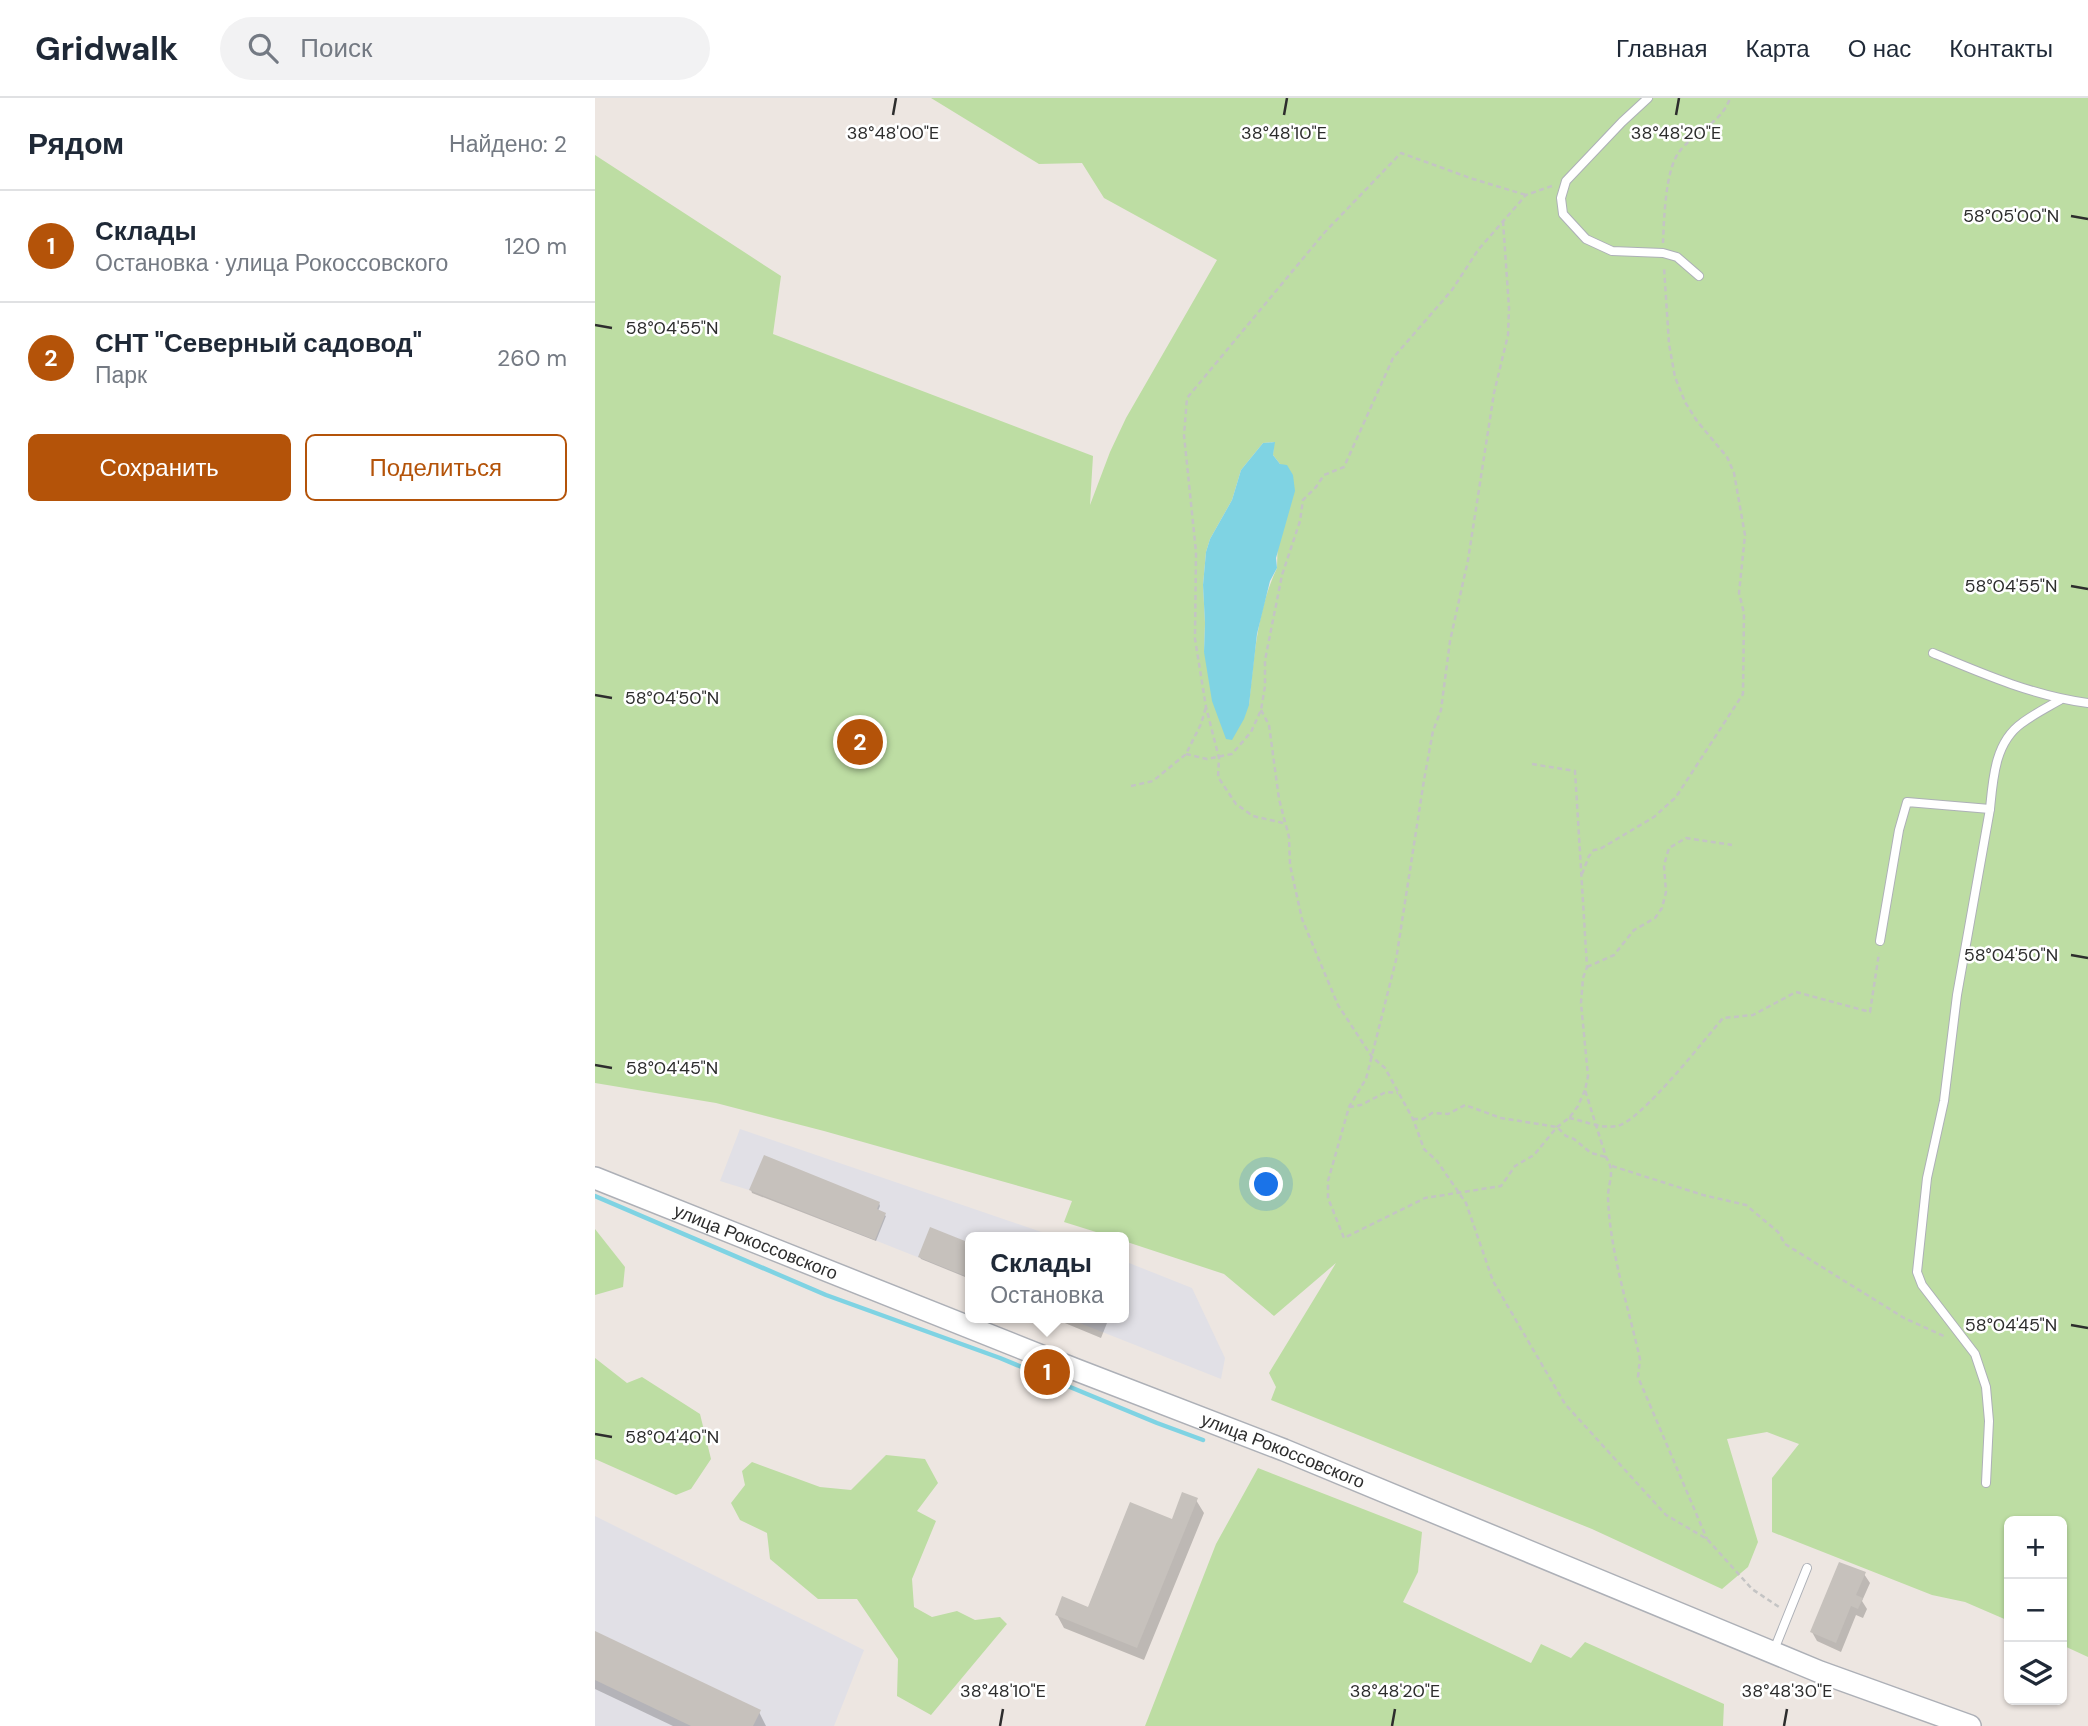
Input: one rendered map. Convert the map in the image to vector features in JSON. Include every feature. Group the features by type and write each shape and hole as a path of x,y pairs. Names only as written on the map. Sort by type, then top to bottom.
{"street":[{"name":"улица Рокоссовского","path":"595,1178 1296,1455 1773,1653 1970,1726"}],"lane":[{"path":"1648,98 1566,181 1561,198 1563,214 1586,239 1612,251 1663,253 1677,257 1699,276"},
{"path":"1933,653 1990,677 2060,699 2088,704"},
{"path":"1986,1483 1989,1421 1986,1387 1975,1354 1922,1285 1917,1272 1927,1178 1944,1101 1957,995 1993,779 2004,742 2019,725 2060,699"},
{"path":"1880,941 1899,830 1907,802 1990,808"},
{"path":"1773,1653 1807,1568"}],"path":[{"path":"1583,874 1594,850 1654,817 1677,797 1743,694 1744,612 1739,593 1745,535 1734,473 1727,457 1691,412 1675,377 1669,344 1663,253 1665,202 1673,164 1679,152 1728,106 1730,98"},
{"path":"1283,823 1253,816 1236,804 1218,777 1219,758 1206,707 1195,639 1196,552 1184,435 1187,398 1325,232 1401,153 1526,195"},
{"path":"1186,754 1207,759 1232,754 1251,732 1261,710 1265,660 1282,575 1300,521 1303,500 1324,475 1343,467 1393,358 1452,290 1478,250 1526,195 1566,181"},
{"path":"1503,221 1509,307 1508,335 1494,393 1468,560 1450,641 1441,710 1433,731 1424,780 1396,960 1366,1079 1349,1107 1328,1181 1328,1198 1344,1238 1425,1198 1501,1186 1515,1166 1534,1154 1557,1127 1569,1118 1585,1090 1588,1076 1581,1003 1583,978 1587,967 1575,771 1532,764"},
{"path":"1131,786 1153,781 1186,754 1206,707"},
{"path":"1261,710 1269,725 1283,823 1289,837 1290,865 1302,919 1338,1005 1372,1056 1385,1068 1413,1119 1424,1149 1437,1161 1466,1203 1493,1281 1565,1404 1666,1515 1707,1539 1752,1589 1789,1614"},
{"path":"1587,967 1614,955 1634,930 1655,918 1663,908 1666,892 1664,865 1669,849 1686,838 1732,845"},
{"path":"1569,1118 1597,1126 1618,1126 1628,1121 1660,1091 1723,1018 1753,1015 1796,992 1870,1012 1880,941"},
{"path":"1585,1090 1606,1157 1612,1166 1703,1195 1746,1205 1778,1232 1786,1244 1905,1318 1946,1337 1965,1341"},
{"path":"1349,1107 1361,1105 1386,1092 1399,1093"},
{"path":"1413,1119 1423,1119 1432,1113 1448,1114 1465,1105 1500,1118 1557,1127 1591,1153 1606,1157"},
{"path":"1612,1166 1608,1196 1611,1234 1640,1359 1638,1377 1707,1539"}],"shaded area":[{"path":"740,1129 1041,1232 965,1232 965,1276 720,1181"},
{"path":"1129,1263 1192,1288 1225,1358 1221,1379 1080,1323 1129,1323"},
{"path":"595,1516 864,1650 834,1726 595,1726"}],"green space":[{"path":"931,98 2088,98 2088,1657 2067,1647 2067,1516 2004,1516 2004,1619 1965,1602 1932,1595 1772,1532 1772,1478 1799,1444 1767,1432 1727,1439 1758,1542 1748,1567 1722,1589 1592,1529 1271,1400 1276,1387 1269,1373 1336,1263 1274,1316 1224,1274 1129,1243 1129,1232 1096,1232 1064,1222 1072,1201 716,1103 595,1083 595,155 781,276 773,334 1093,456 1090,505 1126,418 1217,260 1104,198 1082,163 1039,164","holes":["1274,442 1273,455 1280,464 1277,568 1261,618 1249,705 1204,652 1203,585 1206,552 1210,539 1232,500 1241,470 1263,443"]},
{"path":"595,1229 625,1267 623,1287 595,1295"},
{"path":"595,1358 627,1383 642,1377 700,1414 711,1459 691,1489 676,1495 595,1459"},
{"path":"886,1455 925,1459 938,1483 917,1511 936,1521 912,1579 914,1607 932,1617 957,1611 975,1620 1000,1617 1007,1624 931,1715 897,1696 898,1659 857,1599 818,1599 770,1559 767,1533 740,1520 731,1503 745,1485 742,1471 752,1462 820,1487 851,1490"},
{"path":"1258,1468 1422,1532 1418,1572 1403,1602 1531,1663 1541,1644 1571,1658 1585,1642 1724,1704 1723,1726 1145,1726 1216,1544"}],"water":[{"path":"1275,442 1273,455 1280,464 1287,465 1293,475 1295,491 1276,558 1277,568 1270,581 1257,634 1249,705 1232,740 1226,739 1212,701 1204,652 1203,585 1206,552 1210,539 1232,500 1241,470 1263,443"}],"building":[{"path":"764,1155 880,1202 877,1209 886,1213 875,1240 749,1190"},
{"path":"930,1227 965,1241 965,1276 918,1257"},
{"path":"1182,1492 1198,1498 1137,1648 1055,1615 1062,1596 1088,1607 1130,1502 1172,1519"},
{"path":"1839,1562 1866,1572 1856,1595 1863,1598 1858,1609 1851,1606 1836,1643 1810,1632"},
{"path":"595,1631 761,1710 753,1726 691,1726 595,1680"}],"waterway":[{"path":"595,1196 826,1295 1000,1358 1203,1440"}],"place":[{"name":"СНТ \"Северный садовод\"","path":"860,742"},
{"name":"Склады","path":"1047,1372"}]}
